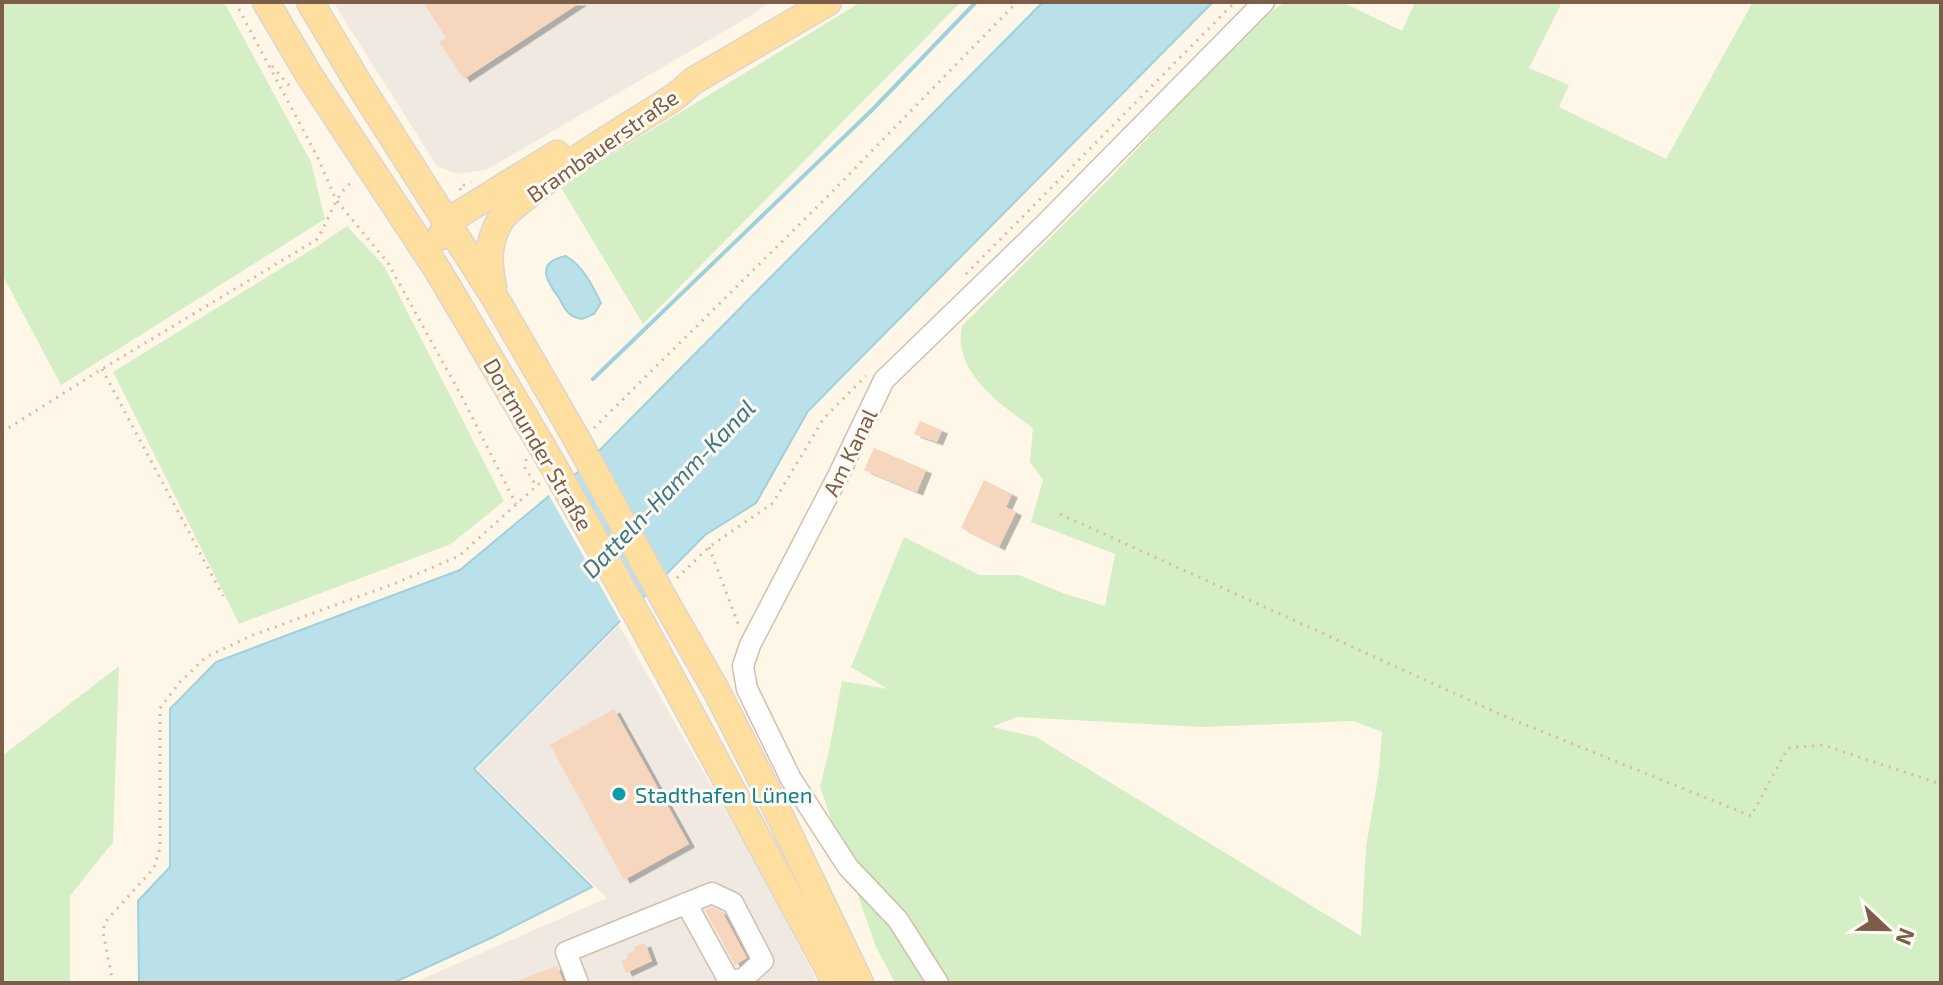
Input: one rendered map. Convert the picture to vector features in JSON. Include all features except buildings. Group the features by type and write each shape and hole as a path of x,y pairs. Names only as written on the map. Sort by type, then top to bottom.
{"main road":[{"name":"Dortmunder Straße","path":"266,2 309,75 437,269 540,456 642,624 836,983"},
{"name":"Dortmunder Straße","path":"310,2 448,227 584,433 665,601 716,690 782,820 860,983"},
{"name":"Brambauerstraße","path":"495,298 488,266 489,252 502,219 552,176 676,96 693,81 828,2"},
{"name":"Brambauerstraße","path":"448,227 669,84 693,81"},
{"path":"411,229 482,229 502,219"},
{"path":"437,269 438,244 448,227"}],"lane":[{"name":"Am Kanal","path":"938,983 898,920 848,867 791,779 747,689 743,666 750,645 884,380 1033,236 1264,2"},
{"path":"578,983 566,952 686,903 712,893 733,903 763,961 743,979 729,982 686,903"}],"path":[{"path":"235,2 317,156 336,200 388,263 462,397 516,504"},
{"path":"584,433 828,196 1017,2"},
{"path":"2,432 316,240 346,186 371,168"},
{"path":"102,369 223,596"},
{"path":"113,983 103,932 105,922 154,868 160,848 160,708 180,682 206,657 253,635 396,583 459,556 537,487 525,468 527,455 540,456"},
{"path":"1060,514 1511,719 1751,816 1788,748 1823,745 1941,784"},
{"path":"709,547 744,638 750,645"}],"shaded area":[{"path":"333,2 771,2 486,170 456,174 437,166"},
{"name":"Stadthafen Lünen","path":"619,625 755,862 818,983 413,983 607,898 477,769"}],"green space":[{"path":"2,2 224,2 311,162 325,219 61,385 2,274"},
{"path":"861,2 961,2 643,324 560,186"},
{"path":"1285,2 1342,2 1402,31 1415,2 1562,2 1529,68 1569,85 1559,107 1666,159 1753,2 1941,2 1941,983 895,983 876,947 820,787 842,681 888,689 851,667 904,537 979,575 1019,575 1105,606 1115,554 1031,522 1043,480 1030,462 1033,428 994,398 972,372 964,358 962,326 1112,176 1252,25","holes":["1017,717 1201,727 1353,721 1382,732 1379,771 1366,847 1361,936 1036,737 992,727"]},
{"path":"347,226 384,266 504,501 451,544 239,624 113,372"},
{"path":"119,666 113,842 70,896 70,983 2,983 2,756"}],"water":[{"name":"Datteln-Hamm-Kanal","path":"1043,2 1213,2 808,411 756,503 705,535 474,769 592,887 393,983 139,983 138,901 170,867 170,709 216,662 460,570 579,471"},
{"path":"566,256 583,271 601,303 594,314 582,319 567,311 547,278 550,262"}],"pier":[{"path":"568,474 642,604 622,624 547,492"}],"waterway":[{"path":"593,379 873,109 976,2"}],"place":[{"name":"Stadthafen Lünen","path":"619,794"}]}
